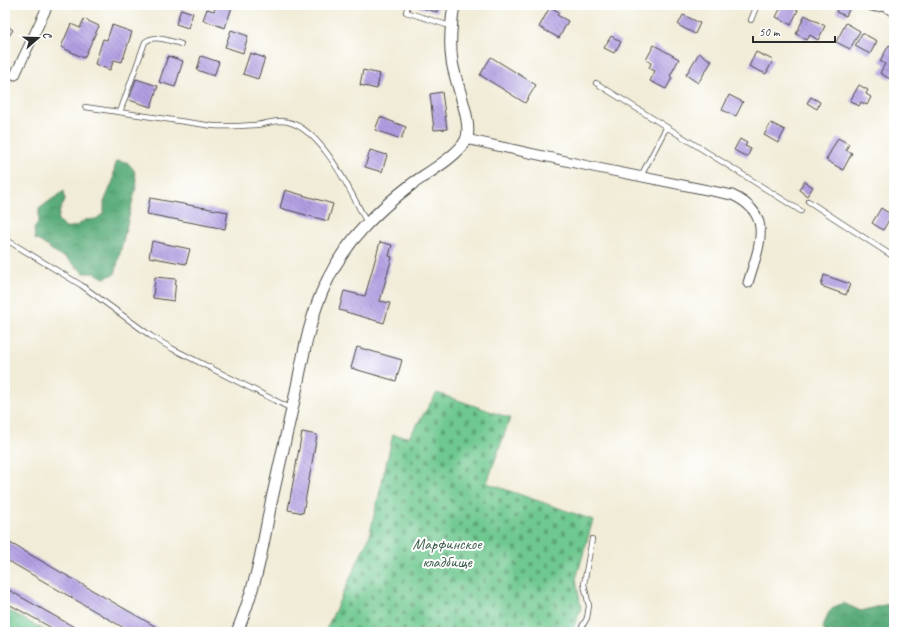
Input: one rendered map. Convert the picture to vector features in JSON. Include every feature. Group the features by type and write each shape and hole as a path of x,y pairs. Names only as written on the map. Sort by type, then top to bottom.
{"street":[{"path":"15,76 48,5"},
{"path":"237,632 255,578 306,343 319,298 326,281 339,258 353,238 367,223 411,185 454,153 466,139 468,126 452,62 450,44 450,26 454,5"},
{"path":"872,5 883,5 894,12"},
{"path":"466,139 593,167 732,195 741,199 749,205 756,214 761,226 761,239 748,283"}],"lane":[{"path":"408,5 406,12 450,26"},
{"path":"751,20 757,5"},
{"path":"120,112 145,42 149,39 155,38 181,44"},
{"path":"596,83 801,211"},
{"path":"85,107 213,126 232,127 281,121 295,124 315,138 331,158 367,223"},
{"path":"641,176 666,128"},
{"path":"808,201 894,258"},
{"path":"5,239 82,285 151,336 173,349 292,409"},
{"path":"579,632 587,618 589,606 584,584 592,539"}],"green space":[{"path":"116,161 127,162 134,170 137,183 115,274 104,278 95,273 84,273 66,258 57,254 35,239 34,229 39,220 39,209 64,191 65,201 60,210 58,220 65,228 76,226 85,220 96,219 104,213 104,202 113,181"},
{"name":"Марфинское кладбище","path":"437,393 510,418 487,483 593,520 576,579 581,608 572,632 325,632 369,537 393,435 409,437"},
{"path":"843,603 861,611 894,604 894,632 825,632 823,628 829,612 834,607"},
{"path":"5,609 48,632 5,632"}],"building":[{"path":"216,5 232,7 225,28 203,20 207,9 214,11"},
{"path":"419,5 438,5 437,12 418,7"},
{"path":"782,5 794,5 793,7 798,10 791,25 776,17"},
{"path":"839,5 851,5 846,16 836,12"},
{"path":"550,7 559,12 557,15 568,21 559,38 539,27"},
{"path":"181,9 193,13 188,28 176,24"},
{"path":"683,15 700,23 695,34 678,25"},
{"path":"805,15 825,26 818,40 810,35 807,40 796,34"},
{"path":"84,19 99,26 84,58 61,47 71,24 80,28"},
{"path":"846,23 860,31 850,49 836,42"},
{"path":"5,24 13,30 5,42"},
{"path":"112,25 132,32 122,62 114,60 110,70 95,64 103,39 107,40"},
{"path":"231,30 248,36 243,53 225,47"},
{"path":"862,33 877,41 870,54 855,46"},
{"path":"611,36 621,42 614,53 604,48"},
{"path":"654,45 679,59 670,76 672,78 666,89 650,81 655,71 649,68 651,63 646,60"},
{"path":"889,45 894,48 894,72 890,79 880,73 885,64 880,61"},
{"path":"756,52 773,60 766,74 749,66"},
{"path":"250,53 265,58 258,79 243,74"},
{"path":"699,53 712,61 698,83 686,75"},
{"path":"168,56 183,61 175,87 159,82"},
{"path":"201,56 219,62 214,76 197,70"},
{"path":"491,57 536,85 525,103 480,75"},
{"path":"363,70 380,74 377,89 360,85"},
{"path":"136,79 158,86 151,107 129,100"},
{"path":"859,85 868,90 866,94 871,97 867,105 861,102 859,106 850,101"},
{"path":"442,92 447,129 434,130 430,94"},
{"path":"729,95 743,102 736,116 722,110"},
{"path":"811,97 820,102 817,109 807,103"},
{"path":"380,117 406,127 401,139 375,130"},
{"path":"771,123 785,130 778,143 764,135"},
{"path":"838,138 849,144 846,150 852,153 843,170 826,160"},
{"path":"740,139 747,143 745,146 751,149 747,157 734,150"},
{"path":"370,150 387,155 382,172 365,167"},
{"path":"804,181 813,187 807,196 799,190"},
{"path":"285,190 333,204 328,221 280,208"},
{"path":"150,198 228,212 225,229 147,214"},
{"path":"881,208 892,215 883,230 872,223"},
{"path":"152,241 190,249 186,264 149,257"},
{"path":"380,242 392,245 389,256 392,257 380,301 390,303 384,323 339,310 344,291 365,296"},
{"path":"824,275 850,284 846,295 821,286"},
{"path":"155,277 176,279 174,301 153,298"},
{"path":"357,347 402,360 396,381 351,368"},
{"path":"302,432 317,435 303,513 288,510"},
{"path":"5,540 165,632 131,632 5,559"},
{"path":"5,588 83,632 59,632 5,602"}]}
